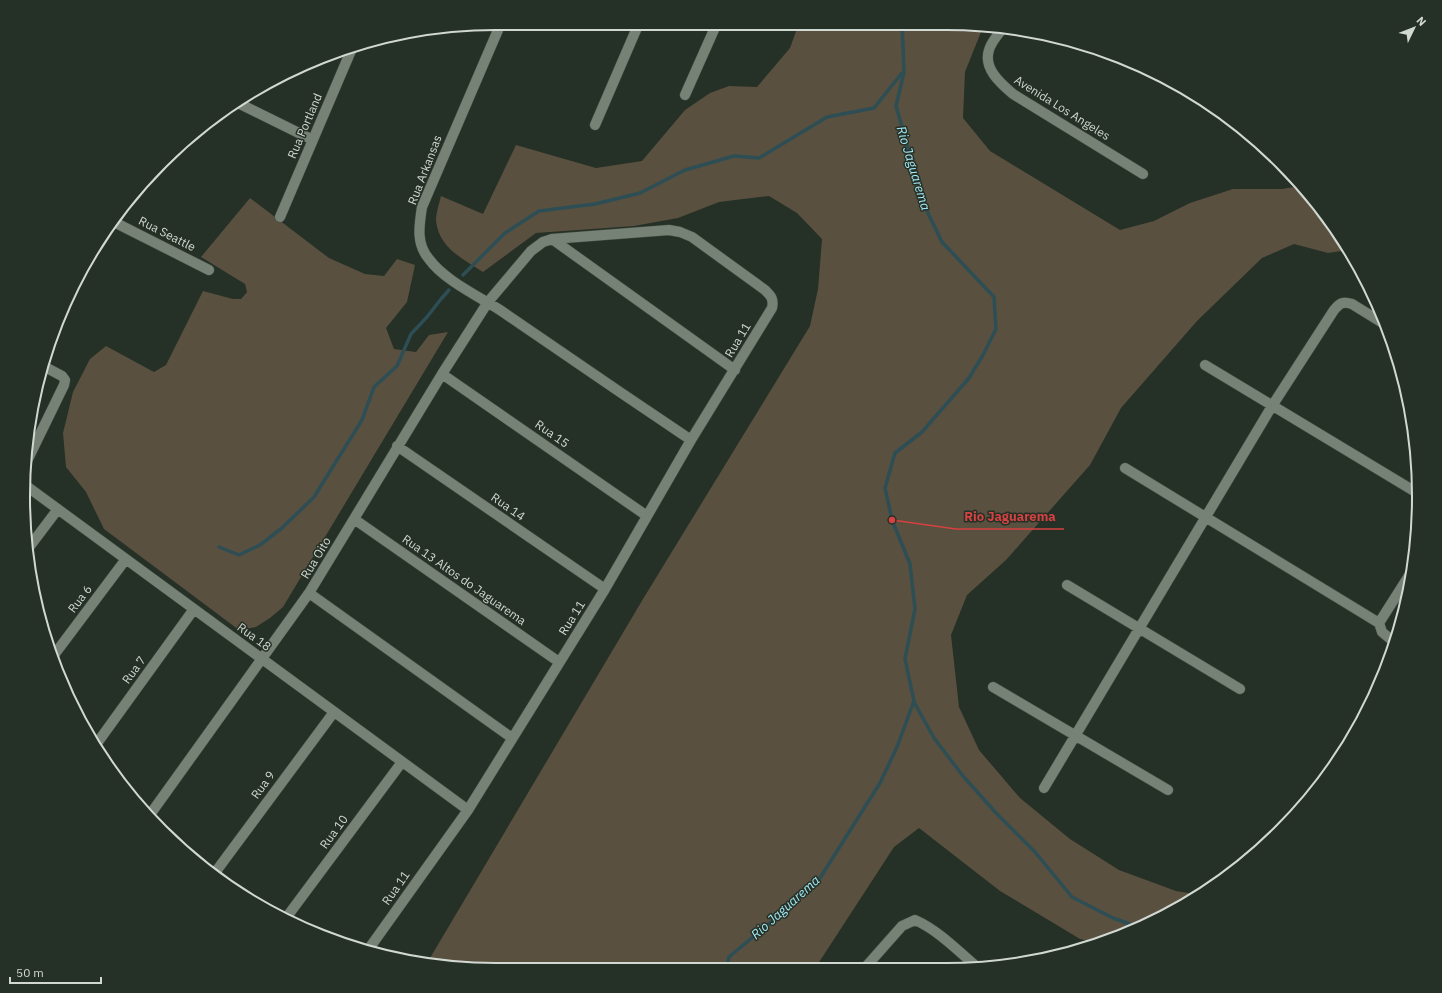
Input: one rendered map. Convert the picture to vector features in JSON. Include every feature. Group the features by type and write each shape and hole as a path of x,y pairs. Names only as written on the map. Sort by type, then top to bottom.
{"street":[{"name":"Rua Arkansas","path":"498,30 422,207 419,226 420,242 428,259 443,273 691,440"},
{"path":"595,125 636,30"},
{"path":"685,95 714,30"},
{"name":"Avenida Los Angeles","path":"999,33 989,48 987,56 988,64 992,73 1001,85 1013,94 1143,174"},
{"name":"Rua Portland","path":"280,217 350,54"},
{"path":"243,105 313,140"},
{"name":"Rua Seattle","path":"118,224 209,270"},
{"name":"Rua 11","path":"371,946 468,810 605,589 691,440 735,370 772,308 774,302 772,297 765,290 692,237 680,232 669,230 552,239"},
{"name":"Rua Oito","path":"153,811 309,593 397,446 488,302 530,251 543,242 552,239"},
{"path":"552,239 735,370"},
{"path":"1044,788 1272,406 1334,310 1339,304 1346,302 1376,319"},
{"path":"1205,365 1412,490"},
{"path":"33,449 64,385 65,380 62,376 48,369"},
{"name":"Rua 15","path":"442,374 647,516"},
{"name":"Rua 14","path":"397,446 605,589"},
{"path":"1126,468 1379,623 1382,632 1389,638"},
{"name":"Rua 18","path":"30,489 468,810"},
{"path":"33,543 58,509"},
{"name":"Rua 13 Altos do Jaguarema","path":"354,519 559,662"},
{"name":"Rua 6","path":"57,651 126,559"},
{"path":"1379,623 1404,584"},
{"path":"1067,585 1240,689"},
{"path":"309,593 512,738"},
{"name":"Rua 7","path":"99,741 194,609"},
{"path":"993,688 1168,790"},
{"name":"Rua 9","path":"217,870 334,712"},
{"name":"Rua 10","path":"289,914 402,762"},
{"path":"869,963 902,926 915,920 934,931 971,962"}],"shaded area":[{"path":"796,30 946,30 981,32 965,72 963,118 990,151 1120,230 1154,221 1190,203 1233,189 1282,189 1294,187 1316,213 1342,251 1328,253 1294,244 1262,258 1197,321 1121,408 1090,465 1006,560 967,595 951,635 959,707 979,750 1020,798 1070,839 1119,870 1176,891 1191,893 1152,915 1124,927 1087,940 1080,939 1000,891 919,828 894,847 819,963 496,963 466,962 430,958 643,599 810,326 818,289 822,239 797,213 769,196 719,202 678,218 634,226 536,233 483,272 453,252 442,239 436,221 441,196 483,214 516,145 596,168 642,161 685,110 710,93 729,86 757,87 790,48"},
{"path":"250,198 329,258 365,274 384,276 397,259 415,265 407,302 386,328 394,349 416,352 429,335 448,332 283,607 256,627 239,630 104,529 86,492 66,467 63,433 73,392 90,359 106,346 154,372 166,365 203,291 233,299 241,299 247,292 245,284 201,257"}],"waterway":[{"name":"Rio Jaguarema","path":"728,963 729,957 784,911 820,878 880,783 897,747 914,701 905,659 915,609 910,564 892,520 885,488 895,453 922,432 969,378 996,329 994,297 942,242 925,207 896,106 904,72 902,30"},
{"path":"463,275 505,233 539,211 595,204 640,193 685,170 734,156 759,158 827,117 874,108 902,73"},
{"path":"219,547 239,555 260,545 282,528 314,497 362,420 374,387 397,366 411,334 449,290"},
{"path":"914,702 934,738 963,776 996,813 1035,852 1072,897 1113,918 1130,924"}],"place":[{"name":"Rio Jaguarema","path":"892,520"}]}
